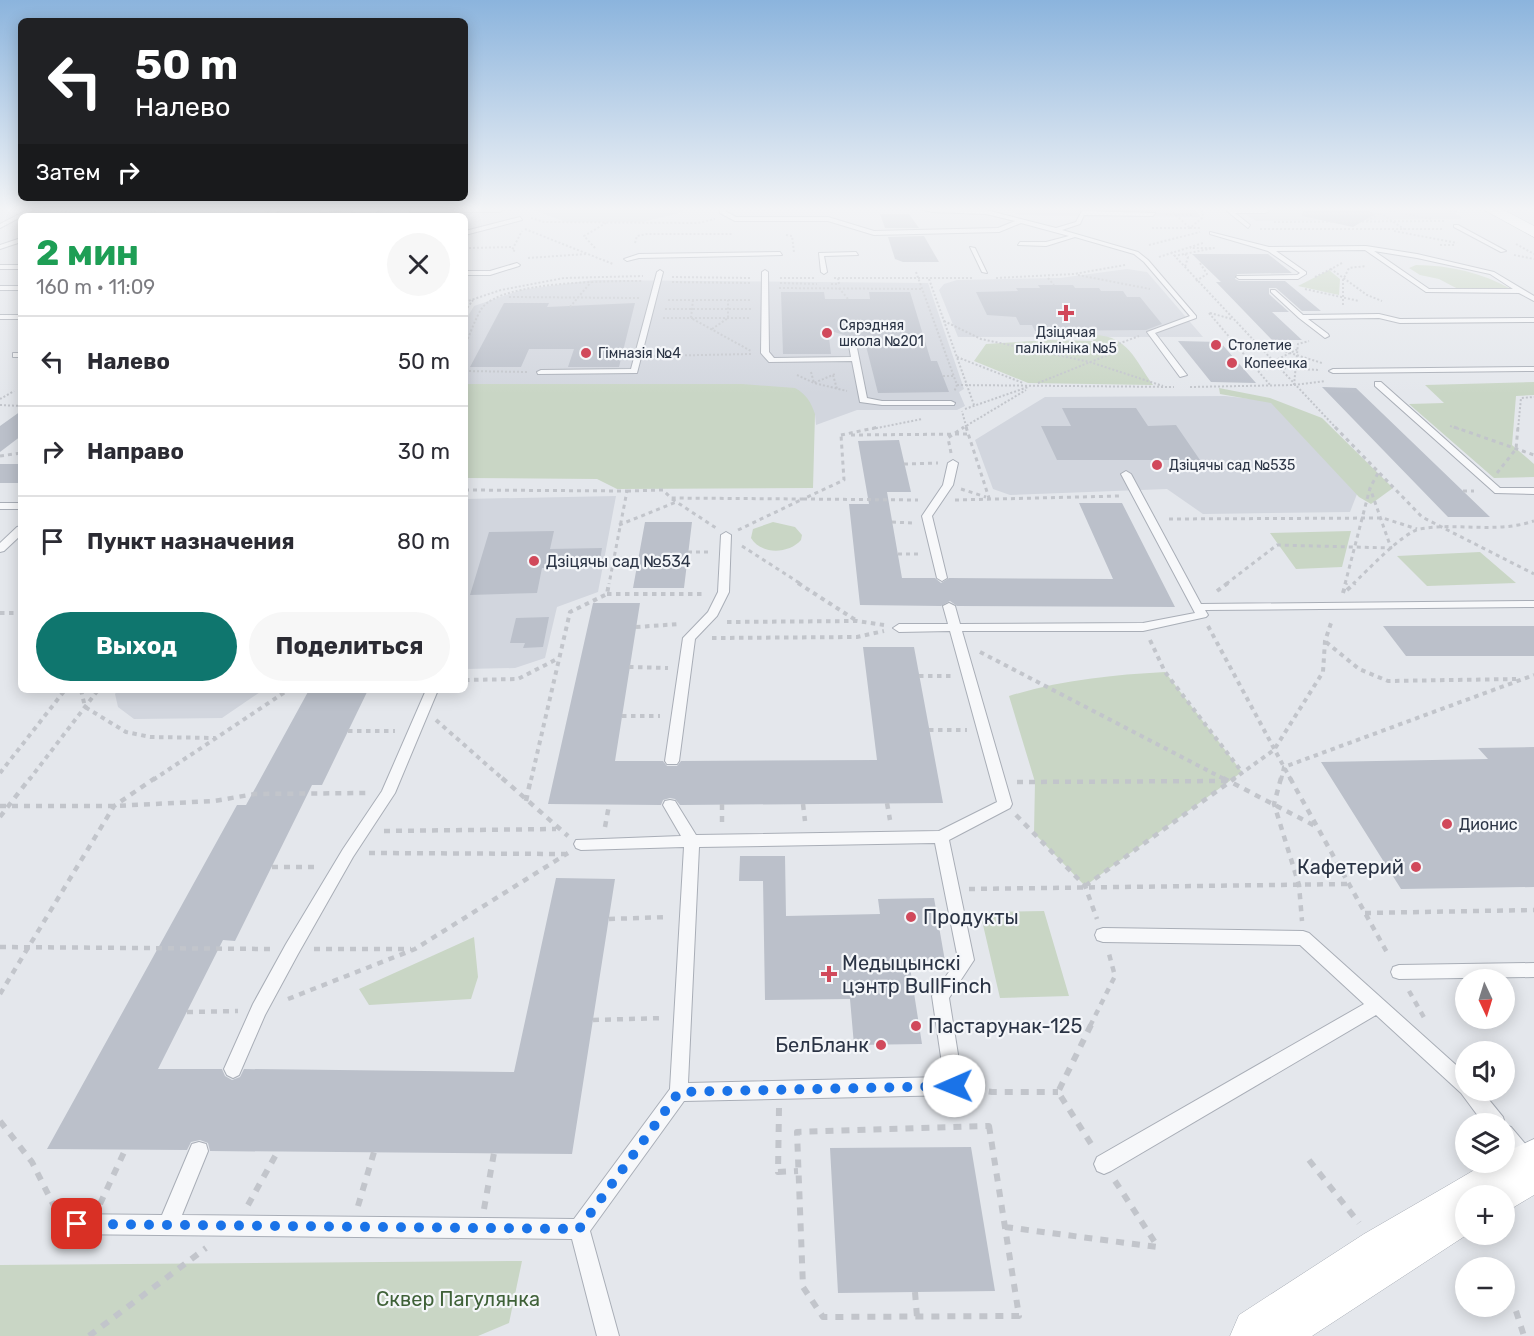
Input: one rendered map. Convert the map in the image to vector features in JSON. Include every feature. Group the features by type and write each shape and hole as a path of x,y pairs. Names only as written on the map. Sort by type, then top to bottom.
{"main road":[{"path":"1493,1185 1523,1155"},
{"path":"1260,1336 1384,1254 1455,1212"}],"lane":[{"path":"468,273 490,273 503,269"},
{"path":"825,269 826,275"},
{"path":"983,269 986,275"},
{"path":"1153,269 1194,317 1151,332 1183,375"},
{"path":"1239,277 1298,277 1304,273 1299,269"},
{"path":"1395,269 1428,291 1521,291"},
{"path":"1473,269 1492,273 1534,299"},
{"path":"541,372 634,371 659,274"},
{"path":"765,275 767,309 765,353 772,360 855,359"},
{"path":"0,288 18,288"},
{"path":"1273,291 1325,336"},
{"path":"1301,317 1379,316 1400,321 1534,320"},
{"path":"0,317 18,317"},
{"path":"852,340 863,400 882,403 951,403"},
{"path":"1333,371 1534,369"},
{"path":"1378,384 1498,491 1534,491"},
{"path":"942,578 927,516 948,485 953,463"},
{"path":"1126,474 1200,611"},
{"path":"0,506 18,506"},
{"path":"0,549 18,532"},
{"path":"672,761 689,638 708,623 725,594 726,535"},
{"path":"899,628 1143,627 1200,611 1340,599 1534,605"},
{"path":"581,844 941,837 1005,804 949,606"},
{"path":"233,1069 259,1010 348,853 388,793 431,693"},
{"path":"579,1229 679,1092 692,841 670,805"},
{"path":"679,1092 954,1086 940,996 966,960 941,837"},
{"path":"1103,935 1304,938 1455,1076"},
{"path":"1399,972 1534,970"},
{"path":"1104,1164 1377,1006"},
{"path":"1478,1101 1487,1113"},
{"path":"168,1225 199,1150"},
{"path":"62,1224 579,1229"},
{"path":"579,1229 608,1336"}],"path":[{"path":"986,275 1048,277 1100,269"},
{"path":"1186,269 1422,517 1534,574"},
{"path":"1196,281 1207,274 1203,269"},
{"path":"1331,269 1366,296 1436,321"},
{"path":"1343,280 1348,269"},
{"path":"468,301 491,293 552,280 647,276 629,270"},
{"path":"916,272 957,385"},
{"path":"659,274 817,278"},
{"path":"1074,274 1175,295"},
{"path":"826,275 919,279 976,278"},
{"path":"570,307 596,277"},
{"path":"1048,277 1054,285"},
{"path":"928,279 974,405"},
{"path":"839,284 839,288 848,299"},
{"path":"1273,291 1297,287 1362,302"},
{"path":"765,288 922,289"},
{"path":"491,293 504,297 766,300"},
{"path":"468,306 473,299"},
{"path":"691,318 693,300"},
{"path":"728,300 728,318"},
{"path":"651,309 767,309"},
{"path":"1209,313 1270,386"},
{"path":"648,318 767,318"},
{"path":"638,356 757,354 691,318"},
{"path":"712,329 728,318"},
{"path":"944,321 981,339 1090,362 1167,387"},
{"path":"989,498 962,411 1090,362 1113,352 1118,344 1151,332"},
{"path":"1254,342 1321,362 1333,371"},
{"path":"1273,361 1298,349"},
{"path":"957,357 1026,385"},
{"path":"772,360 814,383 837,389"},
{"path":"1273,361 1297,368 1279,368"},
{"path":"468,371 541,372"},
{"path":"943,376 954,376"},
{"path":"957,385 1034,384"},
{"path":"904,464 953,463 948,438 1034,384"},
{"path":"951,403 956,400 953,391 957,385"},
{"path":"0,399 14,391"},
{"path":"1490,483 1516,449 1521,398 1534,398"},
{"path":"0,405 18,406"},
{"path":"1410,413 1534,455"},
{"path":"841,435 929,417"},
{"path":"841,435 968,434"},
{"path":"726,535 844,480 841,435"},
{"path":"2,456 18,452"},
{"path":"1340,599 1370,488 1378,473"},
{"path":"948,485 989,498"},
{"path":"1370,488 1383,518 1391,548"},
{"path":"468,490 663,490 676,502 857,621"},
{"path":"607,594 627,491"},
{"path":"671,498 938,500 1138,496"},
{"path":"620,525 676,502"},
{"path":"1152,519 1363,517 1383,518 1418,529 1444,530 1514,528 1534,521"},
{"path":"1340,599 1368,574 1391,548 1418,529"},
{"path":"1391,548 1354,545 1277,545 1200,611 1274,750 1432,1030"},
{"path":"526,801 570,612 607,594 725,594"},
{"path":"0,613 18,614"},
{"path":"636,627 708,623 857,621 899,628"},
{"path":"1085,886 1274,750 1323,672 1325,641 1331,623"},
{"path":"689,638 857,637 899,628"},
{"path":"1149,639 1165,672 1242,772"},
{"path":"1325,641 1359,669 1388,681 1521,679"},
{"path":"973,648 1318,828"},
{"path":"468,680 518,679 559,658"},
{"path":"629,667 685,668"},
{"path":"1284,767 1534,675"},
{"path":"919,676 968,676"},
{"path":"0,773 63,693"},
{"path":"82,693 85,707 126,732 150,737 215,738"},
{"path":"0,818 96,693"},
{"path":"0,994 114,806 283,693"},
{"path":"187,1012 259,1010 415,949 581,844 557,829 424,709"},
{"path":"622,716 679,715"},
{"path":"929,730 984,730"},
{"path":"348,731 414,731"},
{"path":"1284,767 1274,804 1299,885 1304,938"},
{"path":"999,782 1229,781"},
{"path":"0,806 10,804 114,806 214,801 255,794 388,793"},
{"path":"602,844 609,804"},
{"path":"1005,804 1085,886 1115,976 1058,1092"},
{"path":"362,832 557,829"},
{"path":"348,853 566,854"},
{"path":"272,867 340,867"},
{"path":"984,888 1349,884"},
{"path":"1365,913 1534,909"},
{"path":"609,918 688,916"},
{"path":"0,947 136,948"},
{"path":"593,1020 682,1017"},
{"path":"992,1092 1058,1092"},
{"path":"1005,1227 1158,1247 1058,1092"},
{"path":"778,1113 778,1172 798,1171"},
{"path":"0,1121 32,1162 62,1224"},
{"path":"989,1126 1018,1316 823,1317 803,1287 798,1171 797,1132 989,1126"},
{"path":"91,1224 125,1150"},
{"path":"89,1336 236,1226 278,1151"},
{"path":"351,1228 374,1152"},
{"path":"480,1229 494,1153"},
{"path":"1309,1160 1384,1254"},
{"path":"915,1292 917,1317"},
{"path":"1516,1311 1524,1336"}],"shaded area":[{"name":"Дзіцячая паліклініка №5","path":"1124,269 1147,272 1203,337 958,337 939,290 944,284 957,280 1060,278"},
{"path":"593,280 928,283 964,389 959,392 965,406 957,410 857,410 816,425 815,414 468,384 468,316 474,306 521,290"},
{"name":"Дзіцячы сад №535","path":"1225,396 1270,401 1357,494 1350,512 1203,514 1167,489 1010,495 993,489 975,440 1045,397"},
{"name":"Дзіцячы сад №534","path":"616,496 598,592 557,607 545,658 515,668 468,669 468,499"},
{"path":"259,693 222,718 134,719 118,707 115,694"}],"green space":[{"path":"1411,269 1457,269 1489,278 1511,289 1458,289 1439,279 1420,275"},
{"path":"1329,270 1340,279 1339,295 1298,286"},
{"path":"1095,335 1115,340 1130,351 1153,385 1028,383 974,361 986,344 1049,340 1093,341"},
{"path":"1534,382 1534,395 1516,396 1512,445 1534,464 1534,477 1494,478 1409,404 1444,403 1425,385"},
{"path":"468,384 742,384 795,388 808,399 815,414 813,488 617,489 597,479 468,478"},
{"path":"1219,388 1270,398 1322,418 1393,488 1371,504 1359,497 1271,403 1220,394"},
{"path":"773,522 795,527 802,535 801,540 790,548 775,551 756,544 751,538 753,529"},
{"path":"1351,531 1342,567 1296,569 1270,533"},
{"path":"1480,552 1516,583 1427,586 1397,556"},
{"path":"1165,672 1242,772 1085,886 1034,833 1035,782 1009,696 1086,679"},
{"path":"1044,911 1069,996 1000,998 980,912"},
{"path":"474,937 478,977 471,999 369,1005 359,989"},
{"name":"Сквер Пагулянка","path":"522,1261 509,1323 478,1336 0,1336 0,1265"}],"building":[{"path":"1208,269 1287,269 1292,273 1237,274 1235,279 1239,281 1285,281 1321,311 1302,311 1276,288 1269,288 1269,294 1289,312 1272,312 1302,340 1272,340 1216,282 1221,282"},
{"path":"1038,285 1073,285 1075,288 1123,291 1127,297 1140,297 1162,324 1146,330 1035,331 1032,325 1020,325 1016,317 987,315 976,292 1018,291 1016,288 1040,288"},
{"path":"781,292 824,292 825,299 870,299 869,292 910,292 931,361 937,361 949,392 878,393 865,342 858,340 856,336 850,337 828,330 831,354 783,354"},
{"path":"504,303 549,303 547,307 635,303 619,367 568,367 574,349 529,349 521,367 470,367"},
{"path":"1178,341 1220,342 1256,383 1211,382"},
{"path":"1322,387 1356,388 1490,517 1448,517"},
{"path":"1062,408 1136,408 1148,426 1176,425 1200,460 1057,460 1041,426 1071,426"},
{"path":"18,413 18,438 0,452 0,426"},
{"path":"899,440 911,492 887,492 902,578 935,578 941,583 949,578 1113,579 1079,503 1122,503 1175,607 957,606 950,601 941,606 860,605 849,504 869,504 858,441"},
{"path":"0,464 18,464 18,483 0,483"},
{"path":"645,522 692,522 684,588 633,588"},
{"path":"554,531 550,549 602,548 599,566 542,568 537,593 470,595 489,532"},
{"path":"593,603 640,603 615,761 663,761 667,766 677,766 681,761 877,760 863,647 914,647 943,803 680,805 675,799 670,798 663,800 661,805 548,804"},
{"path":"549,617 543,647 523,648 525,643 510,643 516,618"},
{"path":"1383,626 1534,626 1534,656 1406,656"},
{"path":"307,693 367,693 322,785 312,785 235,941 223,940 158,1069 222,1069 225,1076 232,1080 240,1077 244,1069 514,1072 556,878 615,879 572,1154 210,1151 208,1143 200,1140 191,1142 187,1150 47,1149 237,805 246,805"},
{"name":"Дионис","path":"1534,747 1534,887 1401,889 1321,762 1488,759 1478,748"},
{"path":"740,856 785,856 786,916 880,914 878,899 934,898 945,961 909,961 922,1044 854,1045 850,999 765,1000 763,881 739,881"},
{"path":"971,1147 995,1291 838,1293 830,1148"}],"place":[{"name":"Дзіцячая паліклініка №5","path":"1066,313"},
{"name":"Сярэдняя школа №201","path":"827,333"},
{"name":"Столетие","path":"1216,345"},
{"name":"Гімназія №4","path":"586,353"},
{"name":"Копеечка","path":"1232,363"},
{"name":"Дзіцячы сад №535","path":"1157,465"},
{"name":"Дзіцячы сад №534","path":"534,561"},
{"name":"Дионис","path":"1447,824"},
{"name":"Кафетерий","path":"1416,867"},
{"name":"Продукты","path":"911,917"},
{"name":"Медыцынскі цэнтр BullFinch","path":"829,974"},
{"name":"Пастарунак-125","path":"916,1026"},
{"name":"БелБланк","path":"881,1045"}],"route":[{"path":"77,1224 579,1229 679,1092 954,1086"}]}
